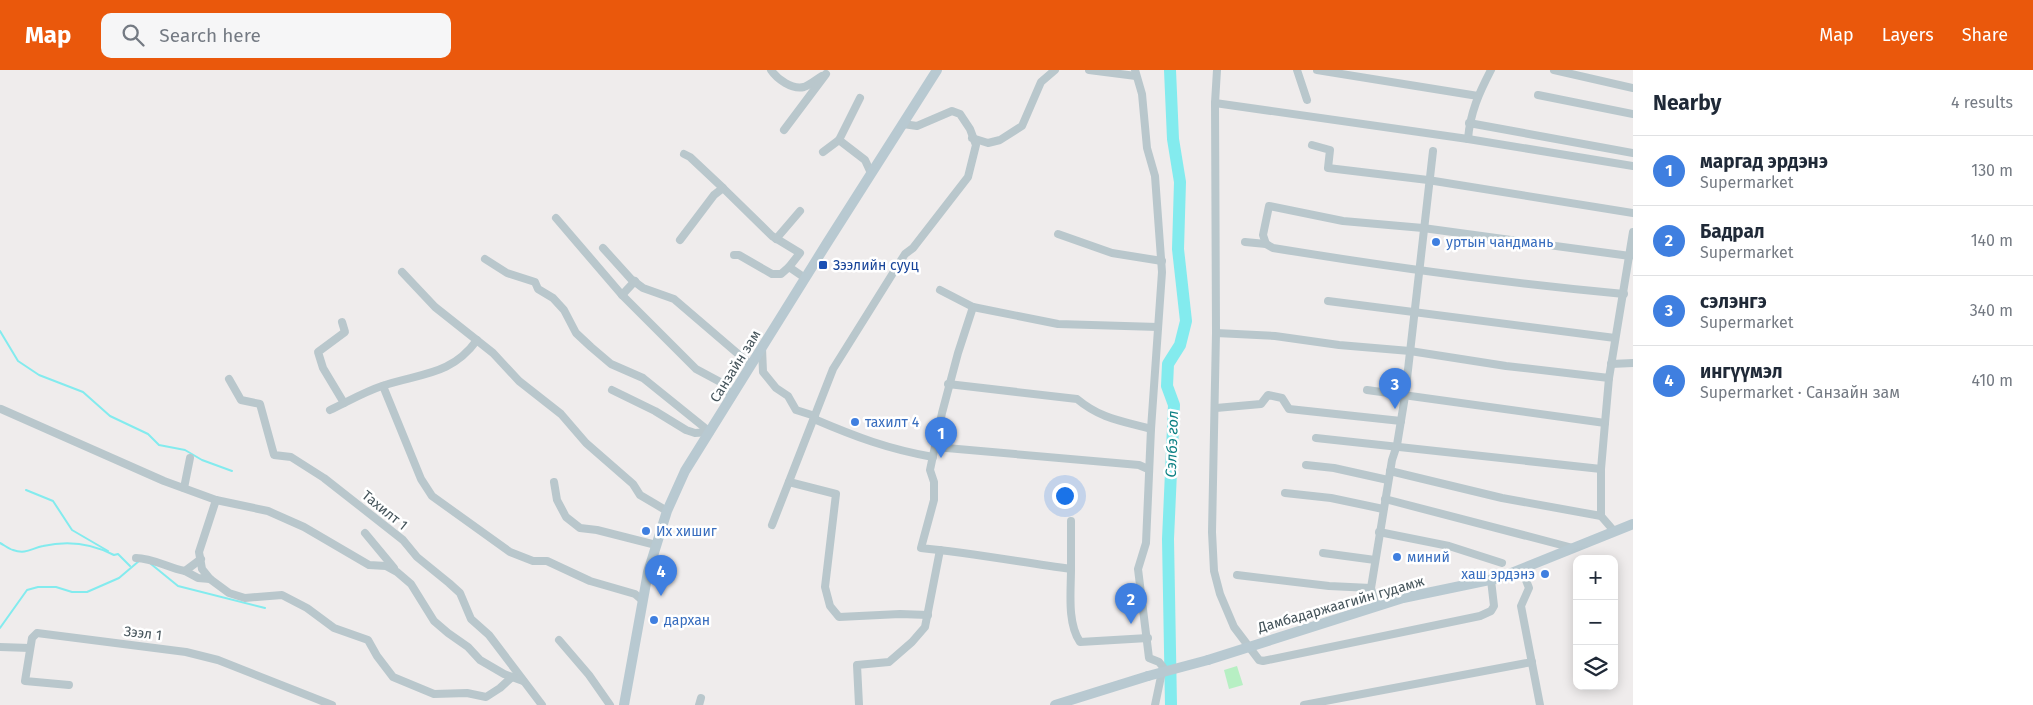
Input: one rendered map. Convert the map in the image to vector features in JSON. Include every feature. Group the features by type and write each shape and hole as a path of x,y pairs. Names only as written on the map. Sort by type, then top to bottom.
{"main road":[{"name":"Санзайн зам","path":"624,705 642,600 656,545 667,511 685,471 871,173 938,70"},
{"name":"Дамбадаржаагийн гудамж","path":"1055,705 1148,676 1208,660 1403,598 1491,580 1522,570 1633,524"}],"street":[{"path":"771,70 776,78 792,85 803,87 828,72"},
{"path":"972,138 988,143 1000,140 1022,126 1040,82 1054,70"},
{"path":"1089,70 1136,73 1142,94 1147,148 1154,176 1162,261 1162,290 1148,469 1146,543 1138,569 1149,658 1159,662 1163,667 1155,705"},
{"path":"1217,70 1215,102 1216,408 1212,532 1214,571 1220,594 1234,628 1259,660 1263,662 1480,616 1491,611 1494,606 1491,580"},
{"path":"1297,70 1306,100"},
{"path":"1317,70 1478,96"},
{"path":"1468,139 1469,123 1478,96 1490,70"},
{"path":"1554,70 1633,88"},
{"path":"784,130 828,72"},
{"path":"1538,95 1633,114"},
{"path":"823,152 839,140 860,98"},
{"path":"1215,102 1468,139 1633,166"},
{"path":"772,525 833,369 905,254 913,248 968,177 976,145 970,129 960,114 952,111 917,126 903,124"},
{"path":"1469,123 1633,152"},
{"path":"839,140 865,160 871,173"},
{"path":"1312,145 1330,150 1328,168 1428,180 1633,213"},
{"path":"1376,606 1371,588 1388,480 1397,445 1405,396 1428,180 1433,151"},
{"path":"684,154 776,239 800,253 781,274 772,274 738,255 734,255"},
{"path":"680,240 714,195 723,188"},
{"path":"1266,244 1264,235 1269,206 1343,221 1423,228 1630,256"},
{"path":"776,239 800,211"},
{"path":"556,218 622,295 696,369 724,384 731,398"},
{"path":"1601,516 1601,469 1609,378 1633,232"},
{"path":"1058,234 1112,253 1162,261"},
{"path":"1245,242 1266,244 1273,248 1334,260 1624,294"},
{"path":"604,248 643,288 674,299 751,365"},
{"path":"485,259 507,273 535,282 538,289 553,298 564,310 576,334 591,347 611,364 643,378 710,432"},
{"path":"789,267 805,278"},
{"path":"402,272 435,307 477,340 524,385 561,414 586,443 633,484 640,495 667,511"},
{"path":"622,295 635,281"},
{"path":"940,290 973,307 1058,324 1158,327"},
{"path":"1328,301 1615,338"},
{"path":"973,307 948,384 930,470 934,482 934,500 921,548 974,553 990,558 1071,569"},
{"path":"342,322 345,332 318,352 323,368 344,403"},
{"path":"1216,333 1275,336 1339,345 1410,351 1506,366 1609,378"},
{"path":"330,410 383,386 441,371 453,364 477,340"},
{"path":"762,348 763,372 776,388 788,396 796,410 873,444 933,457"},
{"path":"1611,364 1633,363"},
{"name":"Тахилт 1","path":"229,379 241,400 260,404 274,455 291,457 317,474 403,540 417,557 460,593 471,619 489,635 542,705"},
{"path":"948,384 1077,400 1088,409 1108,419 1151,429"},
{"path":"383,386 421,479 432,496 510,552 533,560 547,562 590,581 635,594 642,600"},
{"path":"612,390 655,411 686,430 694,433 710,432"},
{"path":"1367,390 1605,423"},
{"path":"1216,408 1261,404 1268,395 1282,398 1289,409 1400,422"},
{"path":"1,409 164,481 216,500 268,511 304,528 361,561 386,566 397,572"},
{"path":"1316,438 1397,445 1601,469"},
{"path":"935,447 1139,465 1148,469"},
{"path":"184,488 190,458"},
{"path":"1306,465 1334,468 1388,480"},
{"path":"1390,471 1502,498 1601,516 1614,531"},
{"path":"554,482 557,500 566,517 580,528 597,530 656,545"},
{"path":"789,482 836,494 825,587 830,606 839,617 900,614 928,615"},
{"path":"1285,493 1331,498 1383,509"},
{"path":"1385,499 1573,548"},
{"path":"216,500 203,537 200,552 202,569 210,579 229,593 245,598 282,594 307,608 334,628 368,640 377,656 393,677 434,694 466,693 486,697 512,677"},
{"path":"1071,521 1072,612 1076,636 1080,642 1148,638"},
{"path":"1379,532 1449,546 1502,563"},
{"path":"365,534 397,572 411,584 434,621 480,660 523,681"},
{"path":"859,705 857,665 889,662 912,642 925,627 940,550"},
{"path":"1323,553 1375,560"},
{"path":"136,558 147,558 166,567 185,571 198,578 210,579"},
{"path":"185,571 201,559"},
{"path":"1522,570 1529,588 1521,606 1540,705"},
{"path":"1237,575 1329,586 1371,588"},
{"name":"Зээл 1","path":"30,648 32,638 37,633 186,652 276,682 332,705"},
{"path":"559,640 589,675 610,705"},
{"path":"0,646 30,648 25,681 69,685"},
{"path":"1304,705 1532,662"}],"green space":[{"path":"1237,666 1243,685 1229,689 1224,670"}],"waterway":[{"name":"Сэлбэ гол","path":"1170,70 1173,139 1180,182 1178,249 1186,321 1180,345 1168,364 1167,386 1174,405 1168,539 1171,705"},
{"path":"0,331 18,361 39,375 83,392 110,416 148,434 159,445 185,450 202,460 232,471"},
{"path":"26,490 53,501 72,530 108,551"},
{"path":"0,543 22,552 62,543 88,545 114,555 118,554 130,566"},
{"path":"0,628 27,590 38,587 56,587 72,592 87,592 119,578 139,561"},
{"path":"151,564 178,586 265,608"}],"place":[{"name":"уртын чандмань","path":"1436,242"},
{"name":"Зээлийн сууц","path":"823,265"},
{"name":"сэлэнгэ","path":"1395,409"},
{"name":"тахилт 4","path":"855,422"},
{"name":"маргад эрдэнэ","path":"941,458"},
{"name":"Их хишиг","path":"646,531"},
{"name":"миний","path":"1397,557"},
{"name":"хаш эрдэнэ","path":"1545,574"},
{"name":"ингүүмэл","path":"661,596"},
{"name":"дархан","path":"654,620"},
{"name":"Бадрал","path":"1131,624"}]}
